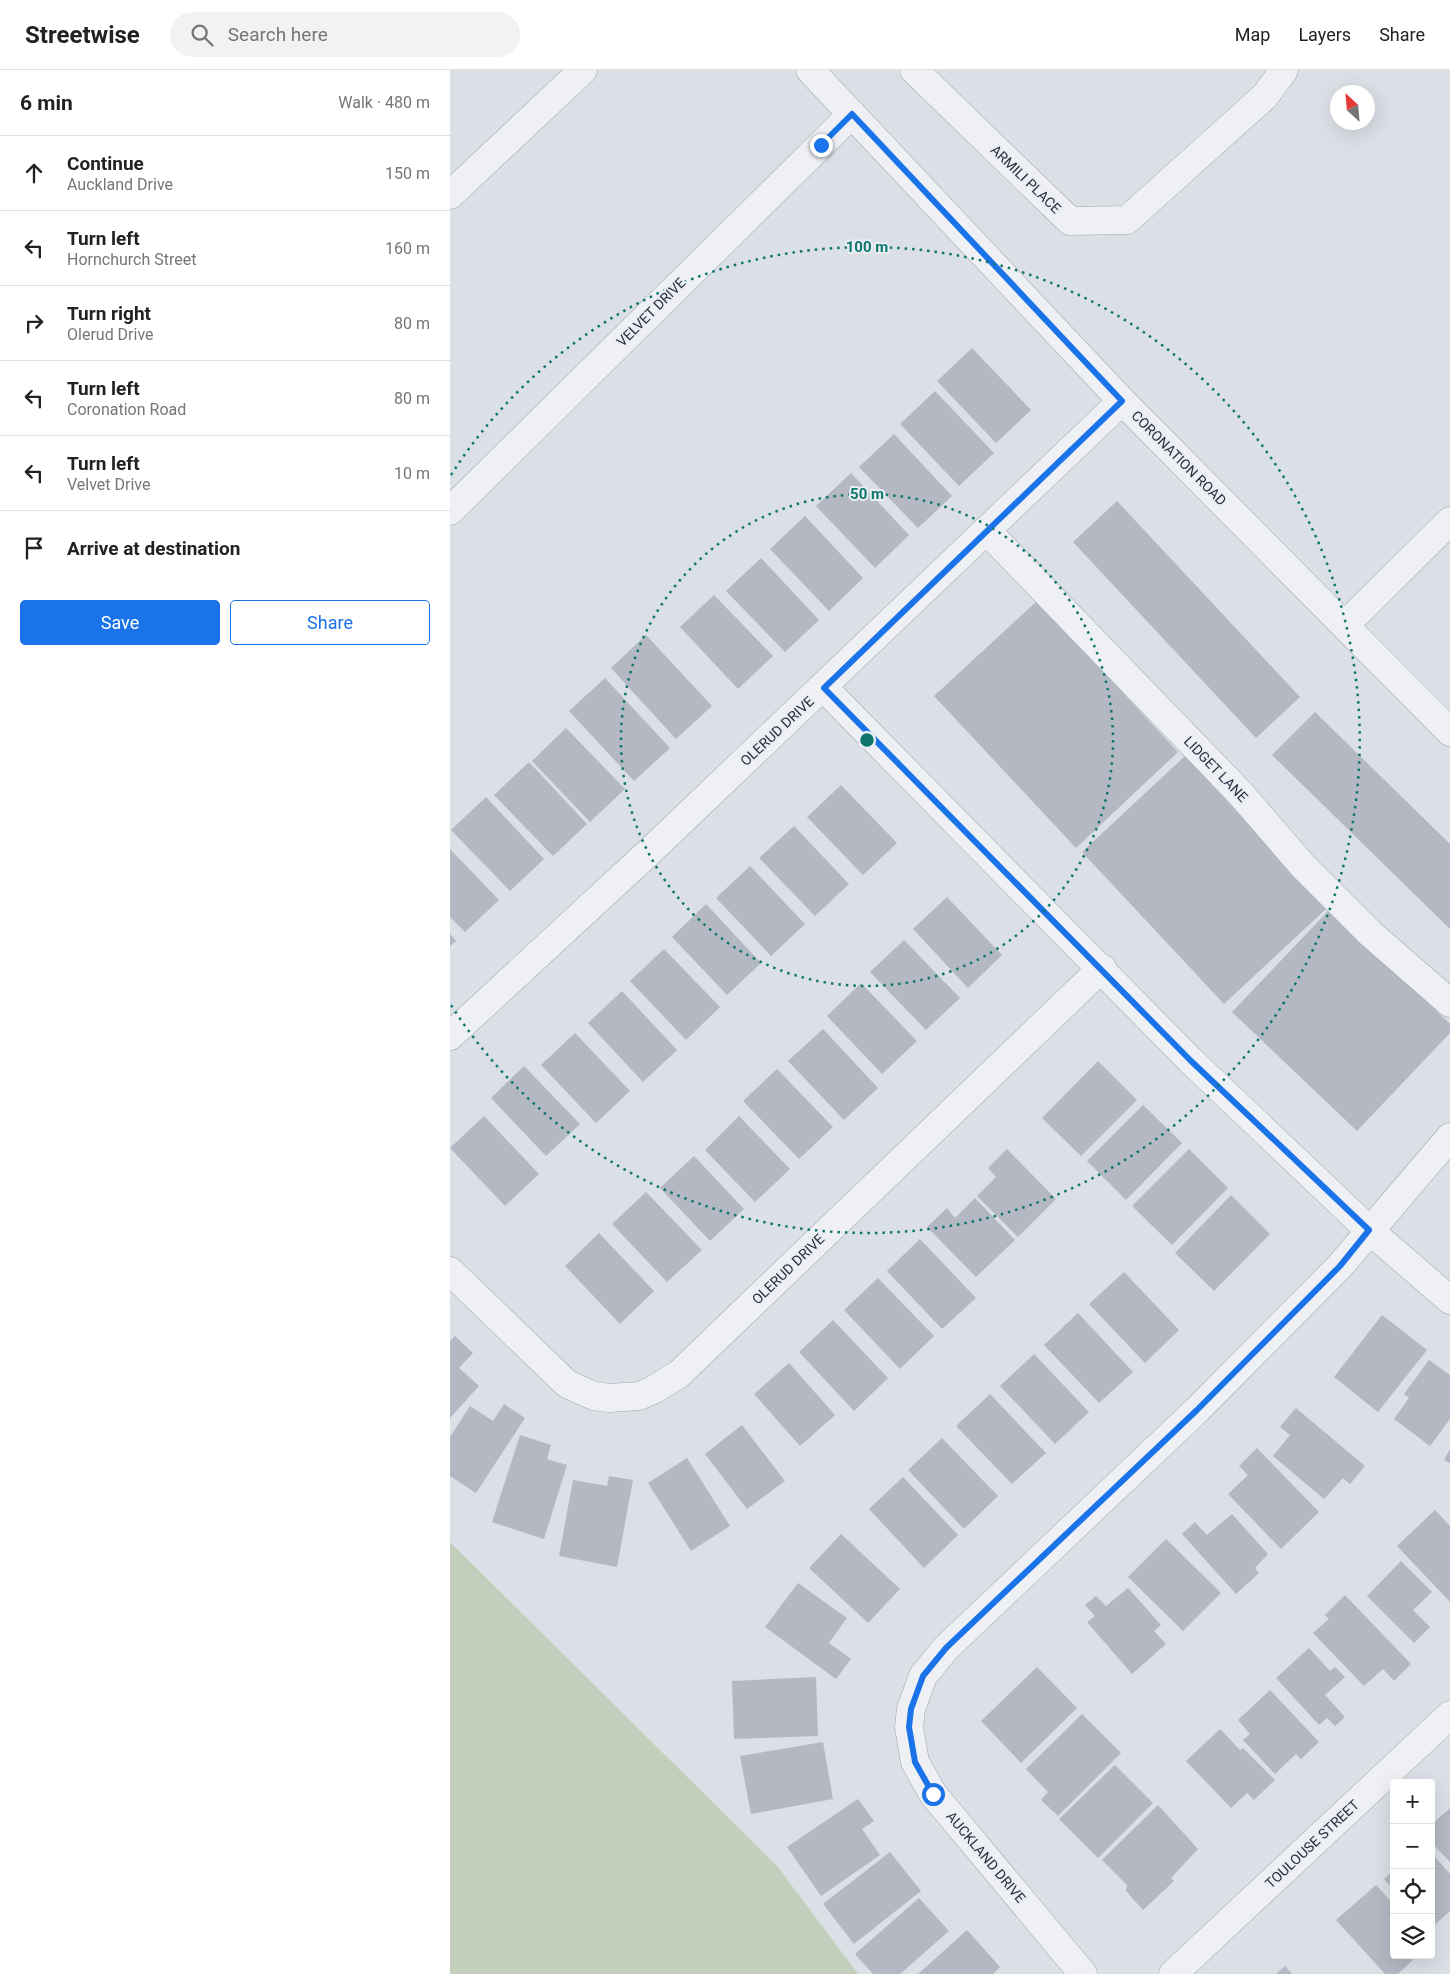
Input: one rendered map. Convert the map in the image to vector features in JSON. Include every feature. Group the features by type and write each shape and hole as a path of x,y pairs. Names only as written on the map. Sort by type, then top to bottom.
{"street":[{"path":"450,195 583,70"},
{"name":"CORONATION ROAD","path":"810,70 1122,401 1450,732"},
{"name":"ARMILI PLACE","path":"914,70 1070,221 1127,220 1265,96 1284,70"},
{"name":"VELVET DRIVE","path":"450,510 852,114"},
{"name":"OLERUD DRIVE","path":"450,1036 824,688 1122,401"},
{"path":"1345,625 1450,521"},
{"name":"LIDGET LANE","path":"986,530 1240,793 1303,866 1371,934 1450,1003"},
{"path":"824,688 1102,968 1190,1060 1369,1230 1450,1300"},
{"name":"OLERUD DRIVE","path":"450,1270 566,1384 594,1396 609,1398 639,1396 653,1390 679,1374 1102,968"},
{"name":"AUCKLAND DRIVE","path":"1083,1974 933,1794 915,1762 909,1727 911,1709 923,1676 946,1648 1197,1410 1340,1266 1450,1137"},
{"name":"TOULOUSE STREET","path":"1173,1974 1450,1715"}],"green space":[{"path":"450,1542 777,1866 858,1974 450,1974"}],"building":[{"path":"972,348 1031,410 996,443 937,381"},
{"path":"935,391 994,453 959,486 900,424"},
{"path":"894,434 952,496 918,528 859,467"},
{"path":"851,473 909,535 875,568 816,506"},
{"path":"1117,501 1300,697 1256,738 1073,542"},
{"path":"805,516 863,578 829,611 770,549"},
{"path":"761,558 819,620 785,652 726,591"},
{"path":"714,595 773,656 738,689 680,627"},
{"path":"1037,601 1178,752 1076,848 934,696"},
{"path":"646,635 712,706 676,739 611,668"},
{"path":"605,678 670,748 634,781 569,711"},
{"path":"1315,712 1450,844 1450,929 1272,755"},
{"path":"566,728 625,789 590,822 532,761"},
{"path":"1185,756 1327,908 1224,1004 1082,852"},
{"path":"529,762 587,824 553,856 494,795"},
{"path":"841,785 897,843 863,875 807,817"},
{"path":"486,797 544,859 510,891 451,830"},
{"path":"794,826 849,884 815,916 759,858"},
{"path":"450,849 499,900 465,932 450,917"},
{"path":"750,866 805,924 771,956 716,898"},
{"path":"947,897 1002,955 968,988 913,929"},
{"path":"706,904 761,963 727,995 672,937"},
{"path":"1330,909 1450,1024 1450,1033 1357,1131 1232,1012"},
{"path":"450,934 456,941 450,946"},
{"path":"904,940 960,998 926,1030 870,972"},
{"path":"664,949 720,1007 686,1040 630,981"},
{"path":"861,983 917,1041 882,1074 827,1016"},
{"path":"622,991 677,1050 643,1082 588,1023"},
{"path":"823,1029 878,1088 844,1120 788,1061"},
{"path":"575,1033 630,1091 596,1123 541,1065"},
{"path":"1098,1061 1137,1100 1081,1156 1042,1118"},
{"path":"524,1066 580,1124 546,1156 491,1098"},
{"path":"777,1069 833,1127 799,1159 743,1101"},
{"path":"1143,1105 1182,1143 1126,1200 1087,1161"},
{"path":"484,1116 539,1174 505,1206 450,1148"},
{"path":"739,1116 790,1169 755,1202 705,1150"},
{"path":"1007,1149 1056,1199 1018,1237 977,1196 996,1177 988,1168"},
{"path":"1189,1149 1228,1188 1172,1245 1132,1206"},
{"path":"694,1156 744,1209 710,1241 660,1188"},
{"path":"646,1192 702,1250 667,1282 612,1224"},
{"path":"1231,1195 1270,1234 1214,1291 1175,1253"},
{"path":"975,1198 1015,1240 976,1277 927,1227 947,1208 955,1218"},
{"path":"599,1233 654,1291 620,1324 565,1266"},
{"path":"920,1239 976,1298 942,1329 887,1271"},
{"path":"1124,1272 1179,1330 1145,1363 1089,1304"},
{"path":"878,1278 934,1336 900,1369 844,1310"},
{"path":"1078,1313 1133,1372 1099,1403 1044,1345"},
{"path":"1382,1315 1427,1350 1378,1412 1334,1377"},
{"path":"833,1320 888,1378 854,1411 799,1352"},
{"path":"455,1336 473,1353 459,1368 479,1386 450,1418 450,1341"},
{"path":"1034,1354 1089,1412 1055,1444 1000,1386"},
{"path":"1429,1360 1450,1375 1450,1419 1430,1446 1394,1419 1409,1398 1404,1394"},
{"path":"789,1363 835,1415 800,1446 754,1394"},
{"path":"990,1394 1046,1453 1012,1484 956,1426"},
{"path":"504,1404 525,1418 476,1493 450,1476 450,1437 470,1406 493,1421"},
{"path":"1296,1408 1365,1466 1350,1484 1343,1478 1324,1499 1273,1456 1290,1435 1280,1427"},
{"path":"742,1425 785,1481 747,1509 705,1454"},
{"path":"520,1435 551,1445 547,1459 567,1465 544,1539 492,1522"},
{"path":"942,1438 998,1496 964,1529 908,1470"},
{"path":"1257,1448 1319,1512 1281,1549 1228,1494 1248,1475 1239,1466"},
{"path":"1450,1449 1450,1463 1444,1460"},
{"path":"687,1458 730,1526 691,1551 648,1483"},
{"path":"609,1476 633,1480 617,1567 559,1556 573,1480 607,1486"},
{"path":"903,1477 958,1535 924,1568 869,1509"},
{"path":"1435,1510 1450,1526 1450,1602 1397,1546"},
{"path":"1232,1514 1268,1554 1255,1568 1259,1573 1236,1594 1182,1534 1195,1522 1207,1535"},
{"path":"841,1534 900,1589 868,1623 809,1568"},
{"path":"1166,1539 1221,1593 1183,1631 1128,1577"},
{"path":"1401,1561 1432,1592 1413,1610 1430,1627 1414,1643 1367,1596"},
{"path":"798,1583 847,1618 829,1643 851,1659 836,1679 765,1627"},
{"path":"1128,1588 1161,1625 1154,1631 1166,1644 1132,1674 1087,1622 1095,1616 1085,1605 1096,1596 1106,1606"},
{"path":"1345,1595 1411,1664 1394,1681 1383,1669 1364,1686 1313,1633 1329,1619 1325,1615"},
{"path":"1309,1648 1330,1671 1335,1667 1345,1677 1325,1695 1345,1717 1335,1726 1327,1718 1319,1725 1276,1678"},
{"path":"1037,1667 1077,1708 1021,1763 981,1721"},
{"path":"816,1677 818,1736 734,1739 732,1681"},
{"path":"1270,1690 1319,1742 1301,1759 1296,1754 1275,1774 1243,1740 1250,1734 1238,1720"},
{"path":"1082,1714 1121,1753 1058,1816 1041,1800 1048,1792 1026,1769"},
{"path":"1220,1729 1240,1750 1243,1748 1275,1780 1254,1800 1247,1793 1231,1808 1186,1761"},
{"path":"823,1742 833,1799 751,1814 740,1756"},
{"path":"1115,1765 1153,1803 1098,1858 1059,1819"},
{"path":"858,1799 874,1821 862,1829 880,1855 821,1896 787,1847"},
{"path":"1158,1805 1198,1849 1171,1878 1174,1881 1143,1910 1126,1891 1127,1885 1102,1860"},
{"path":"1450,1808 1450,1862 1435,1846 1435,1821"},
{"path":"890,1852 921,1891 854,1944 823,1904"},
{"path":"1435,1857 1450,1874 1450,1911 1435,1924"},
{"path":"1390,1874 1390,1886 1384,1879"},
{"path":"1376,1885 1390,1901 1390,1959 1414,1959 1398,1974 1385,1974 1336,1920"},
{"path":"919,1898 949,1931 900,1974 873,1974 855,1954"},
{"path":"967,1930 1000,1967 993,1974 918,1974"},
{"path":"1285,1966 1292,1974 1276,1974"}],"route":[{"path":"821,145 852,114 1122,401 824,688 1102,968 1190,1060 1369,1230 1340,1266 1197,1410 946,1648 923,1676 911,1709 909,1727 915,1762 933,1794"}]}
